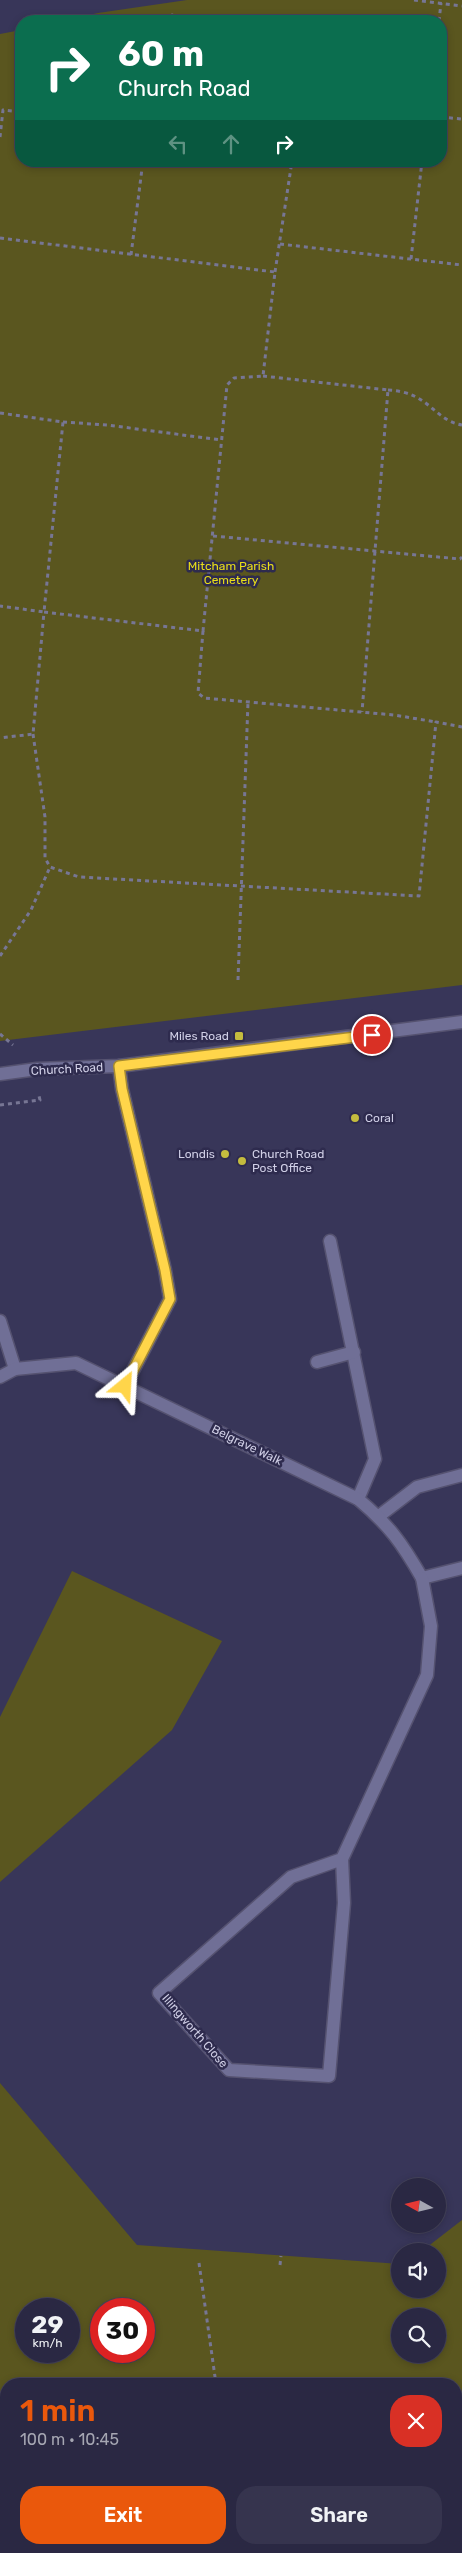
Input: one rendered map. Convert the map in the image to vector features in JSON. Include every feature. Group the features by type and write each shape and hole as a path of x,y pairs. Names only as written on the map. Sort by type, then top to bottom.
{"street":[{"name":"Church Road","path":"0,1074 37,1069 119,1066 462,1022"},
{"path":"119,1066 122,1089 165,1270 170,1299 125,1386"},
{"path":"330,1241 375,1459 358,1499"},
{"path":"0,1321 15,1369"},
{"path":"317,1362 354,1352"},
{"name":"Belgrave Walk","path":"0,1377 15,1369 76,1363 125,1386 358,1499 379,1516 402,1543 422,1578"},
{"path":"379,1516 417,1488 462,1475"},
{"path":"422,1578 462,1568"},
{"name":"Illingworth Close","path":"342,1859 291,1877 159,1993 229,2070 329,2076 344,1903 342,1859 427,1675 431,1626 422,1578"}],"path":[{"path":"414,0 462,6"},
{"path":"440,15 441,3"},
{"path":"0,137 3,110 15,111"},
{"path":"447,118 462,119"},
{"path":"131,255 142,167"},
{"path":"263,376 274,272 291,167"},
{"path":"410,259 421,167"},
{"path":"0,238 274,272"},
{"path":"280,244 462,265"},
{"path":"462,425 447,418 414,394 405,391 263,376 234,378 226,385 198,693 204,698 362,712 462,727"},
{"path":"362,712 388,390"},
{"path":"0,413 221,440"},
{"path":"63,422 33,734 45,817 45,858 50,867 79,878 418,896 436,722"},
{"path":"213,536 461,559"},
{"path":"0,606 203,631"},
{"path":"238,980 243,888 248,702"},
{"path":"0,738 33,734"},
{"path":"0,956 31,910 50,867"},
{"path":"0,1105 40,1100"},
{"path":"280,2265 281,2256"},
{"path":"199,2263 215,2378"}],"green space":[{"name":"Mitcham Parish Cemetery","path":"187,0 462,0 462,985 0,1041 0,34 15,31 15,167 447,167 447,15 88,15"},
{"path":"72,1571 222,1641 172,1730 0,1882 0,1717"},
{"path":"0,2083 137,2245 391,2263 391,2298 446,2298 446,2243 432,2243 462,2220 462,2378 0,2378"}],"place":[{"name":"Miles Road","path":"239,1036"},
{"name":"Coral","path":"355,1118"},
{"name":"Londis","path":"225,1154"},
{"name":"Church Road Post Office","path":"242,1161"}],"route":[{"path":"125,1386 170,1299 165,1270 122,1089 119,1066 372,1035"}]}
